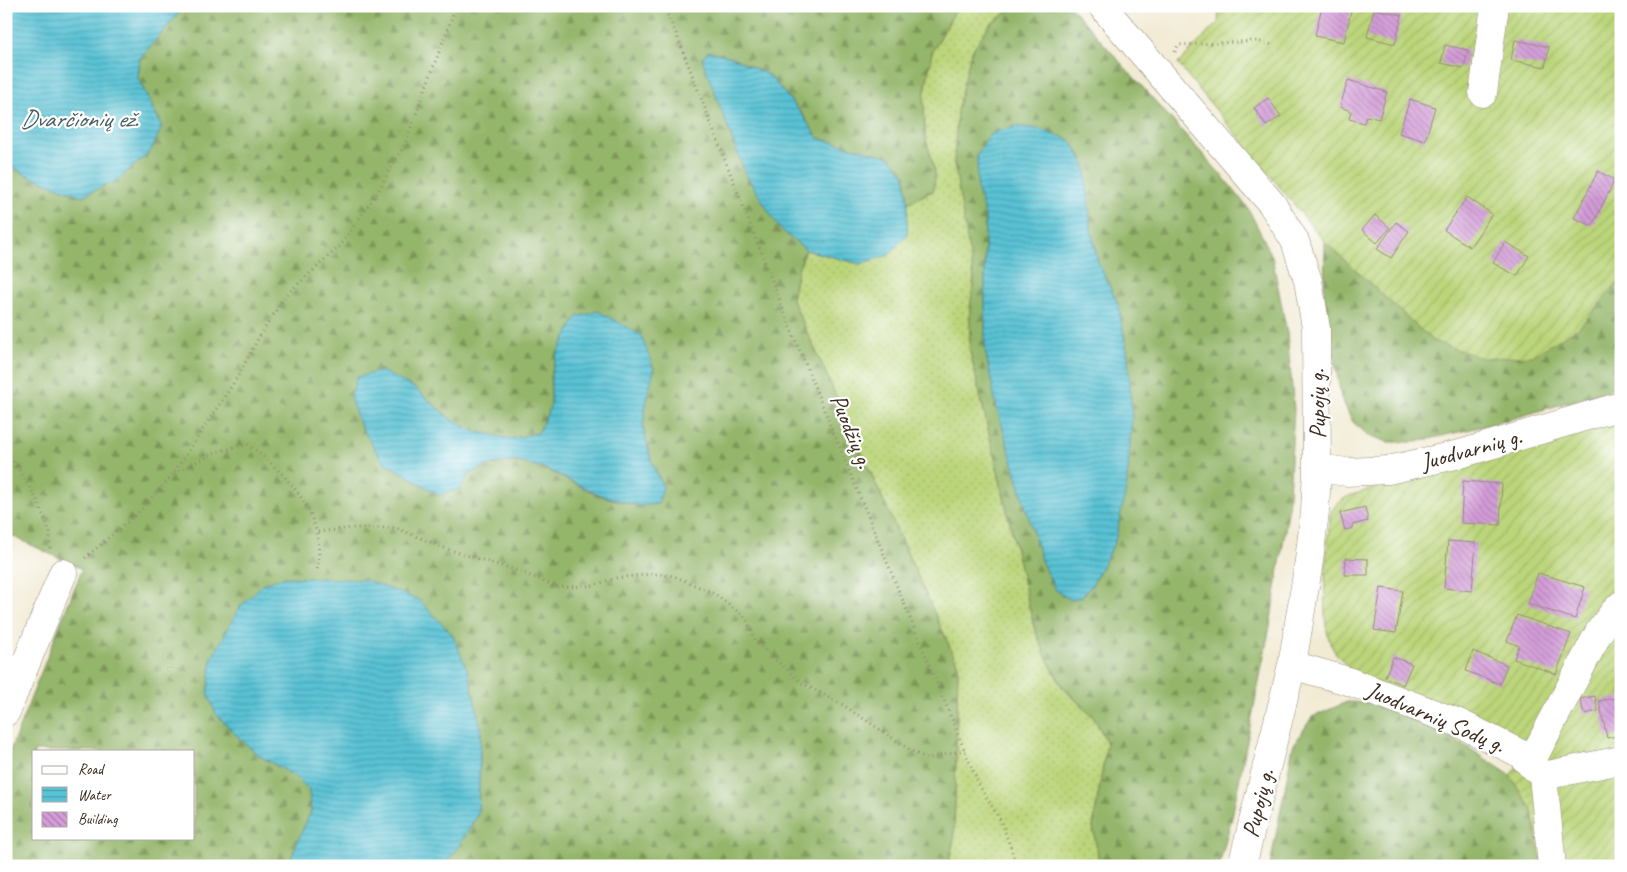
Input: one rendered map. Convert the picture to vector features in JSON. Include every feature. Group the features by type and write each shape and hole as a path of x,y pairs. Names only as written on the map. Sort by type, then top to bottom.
{"street":[{"name":"Pupojų g.","path":"1102,6 1272,204 1295,241 1308,281 1316,328 1317,468 1315,512 1308,568 1292,665 1242,866"},
{"path":"1483,93 1495,6"},
{"name":"Juodvarnių g.","path":"1317,468 1347,472 1388,470 1460,454 1621,406"},
{"path":"6,712 63,572"},
{"path":"1552,866 1536,770 1599,632 1621,605"},
{"name":"Juodvarnių Sodų g.","path":"1292,665 1348,680 1459,723 1519,753 1536,770"},
{"path":"1536,770 1621,760"}],"path":[{"path":"6,433 9,454 36,498 50,532 51,554 63,572 79,564 140,511 173,474 288,294 339,247 377,193 406,141 456,6"},
{"name":"Puodžių g.","path":"663,6 675,30 792,332 979,785 1002,823 1017,866"},
{"path":"1163,77 1178,45 1258,40 1273,45"},
{"path":"173,474 216,452 247,444 267,458 293,485 307,510 318,532 319,560 317,570"},
{"path":"318,532 352,528 396,528 447,549 521,572 556,587 591,586 616,578 653,574 674,576 715,594 746,618 756,642 802,683 843,705 915,753 928,759 965,750"}],"green space":[{"path":"185,6 958,6 932,52 924,97 925,135 935,173 934,190 908,203 905,175 890,157 818,138 801,112 770,76 732,57 779,228 806,250 798,269 792,299 958,665 954,839 948,866 443,866 457,849 478,814 481,728 258,755 295,776 309,790 311,812 297,842 289,866 6,866 6,761 82,569 6,533 6,163 26,175 82,196 162,127 138,78 140,58","holes":["577,317 646,405 643,427 652,463 663,487 639,506 604,497 545,470 532,465 518,463 488,466 462,479 439,495 383,461 415,388 449,418 473,431 510,439 538,433 551,405 551,375 557,354"]},
{"path":"958,6 1017,6 990,24 969,244 974,279 970,308 970,351 1034,627 1047,659 1062,687 1094,718 1107,743 1093,827 1100,866 948,866 954,839 958,665 792,299 798,269 806,250 860,264 907,234 908,203 934,190 935,173 925,135 924,97 932,52"},
{"path":"1017,6 1070,6 1224,178 1248,208 1272,256 1287,333 1294,410 1288,512 1270,626 1232,817 1219,866 1100,866 1093,827 1107,742 1094,718 1063,687 1047,659 1034,627 970,351 970,308 974,279 954,163 957,111 971,52 990,24","holes":["977,156 1091,228 1098,263 1118,304 1128,355 1115,542 1092,585 1082,597 1070,600 1055,589 1042,563 996,405 985,349 985,216"]},
{"path":"1219,6 1621,6 1621,280 1578,328 1532,356 1482,358 1433,341 1325,242 1178,64 1218,22"},
{"path":"1325,242 1433,341 1578,328 1621,280 1621,387 1497,423 1416,442 1388,442 1368,435 1353,422 1341,398 1324,297"},
{"path":"1621,417 1621,866 1542,866 1532,810 1510,775 1528,755 1350,670 1333,649 1328,637 1324,603 1330,514 1339,503 1351,495"},
{"path":"1347,702 1375,703 1455,739 1510,775 1532,810 1542,866 1270,866 1293,746 1312,717"}],"water":[{"name":"Dvarčionių ež.","path":"6,6 185,6 140,58 138,78 162,127 151,151 119,179 82,196 26,175 6,163"},
{"path":"708,51 732,57 770,76 801,113 818,138 890,157 905,175 908,203 907,234 889,255 860,264 806,250 779,228 745,173 702,59"},
{"path":"1015,126 1039,129 1070,140 1085,164 1091,228 1098,262 1118,304 1128,355 1132,417 1127,484 1115,542 1092,585 1082,597 1070,600 1055,589 1042,563 996,405 985,349 985,216 977,188 977,155 990,134"},
{"path":"598,311 641,335 654,369 643,427 652,463 663,487 658,504 639,506 600,495 544,468 514,461 488,465 469,474 460,489 439,495 383,461 361,427 350,399 357,377 381,371 415,388 449,418 473,431 510,439 538,433 551,405 551,375 557,354 577,317"},
{"path":"286,577 366,580 419,600 452,634 468,671 481,728 478,814 457,849 443,866 289,866 297,842 311,812 309,790 295,776 258,755 234,733 216,714 208,694 212,658 240,607 264,583"}],"building":[{"path":"1322,6 1351,11 1344,42 1315,36"},
{"path":"1374,9 1402,15 1395,44 1367,37"},
{"path":"1515,40 1549,47 1545,67 1511,60"},
{"path":"1445,45 1468,50 1464,68 1441,63"},
{"path":"1348,80 1387,92 1379,119 1366,116 1364,123 1349,119 1351,111 1340,107"},
{"path":"1268,98 1281,116 1266,126 1254,108"},
{"path":"1410,99 1435,107 1425,141 1399,133"},
{"path":"1598,171 1615,180 1592,226 1574,218"},
{"path":"1467,197 1492,214 1470,247 1444,230"},
{"path":"1375,215 1390,228 1377,243 1362,230"},
{"path":"1396,222 1409,231 1391,258 1377,249"},
{"path":"1505,242 1529,256 1517,276 1493,263"},
{"path":"1463,481 1502,484 1500,525 1461,523"},
{"path":"1365,507 1368,521 1352,525 1353,528 1345,530 1340,513"},
{"path":"1448,541 1476,543 1472,591 1444,588"},
{"path":"1346,558 1368,559 1368,575 1345,575"},
{"path":"1538,573 1585,587 1575,619 1528,604"},
{"path":"1381,588 1403,591 1396,633 1374,630"},
{"path":"1517,615 1571,634 1556,674 1514,659 1519,646 1507,641"},
{"path":"1473,651 1507,665 1500,684 1466,671"},
{"path":"1393,657 1412,664 1403,685 1385,677"},
{"path":"1595,696 1598,711 1584,714 1580,699"},
{"path":"1621,697 1621,735 1607,738 1599,701"}]}
